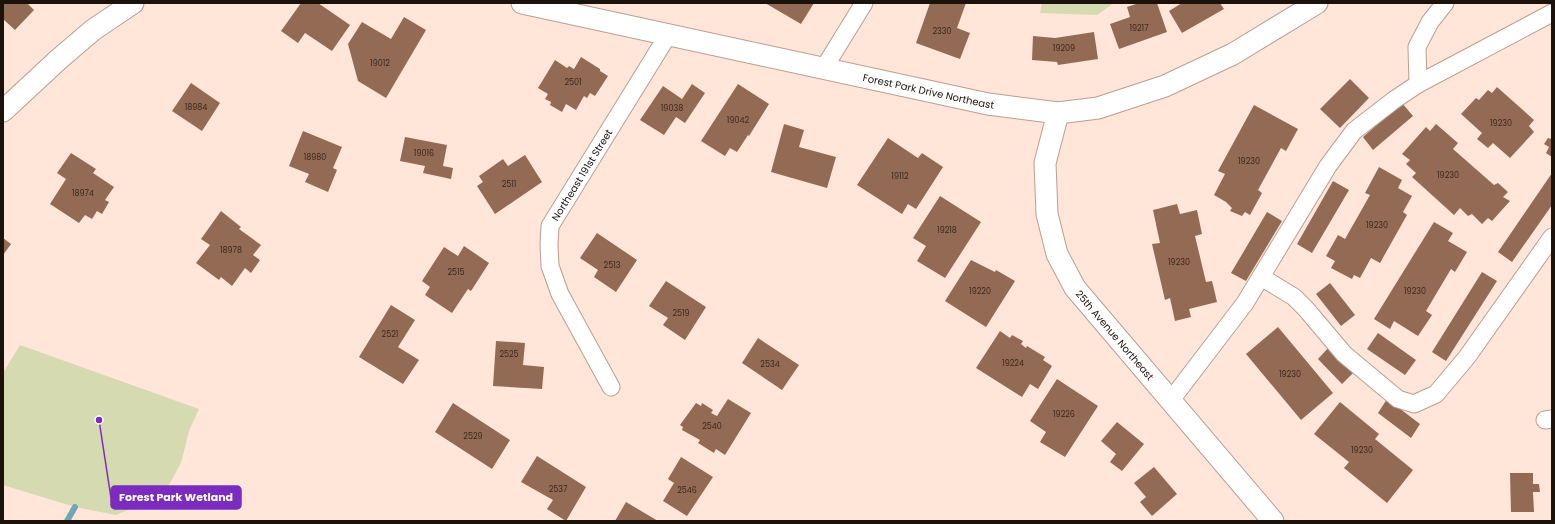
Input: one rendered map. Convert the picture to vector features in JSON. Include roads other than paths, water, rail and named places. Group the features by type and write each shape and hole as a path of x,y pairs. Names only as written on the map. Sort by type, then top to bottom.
{"street":[{"path":"3,111 81,40 134,3"},
{"name":"Forest Park Drive Northeast","path":"522,3 988,104 1058,113 1098,108 1165,86 1233,54 1317,3"},
{"path":"824,68 864,3"},
{"path":"1418,84 1417,47 1430,22 1445,3"},
{"path":"1171,400 1245,302 1328,166 1354,131 1394,100 1418,84 1552,13"},
{"name":"Northeast 191st Street","path":"611,387 560,294 550,266 550,226 668,35"},
{"name":"25th Avenue Northeast","path":"1058,113 1045,163 1047,214 1057,254 1075,288 1273,521"},
{"path":"1261,277 1294,297 1344,354 1398,399 1414,404 1436,394 1467,357 1552,237"}],"waterway":[{"path":"67,521 75,507"}],"place":[{"name":"Forest Park Wetland","path":"99,420"}]}
